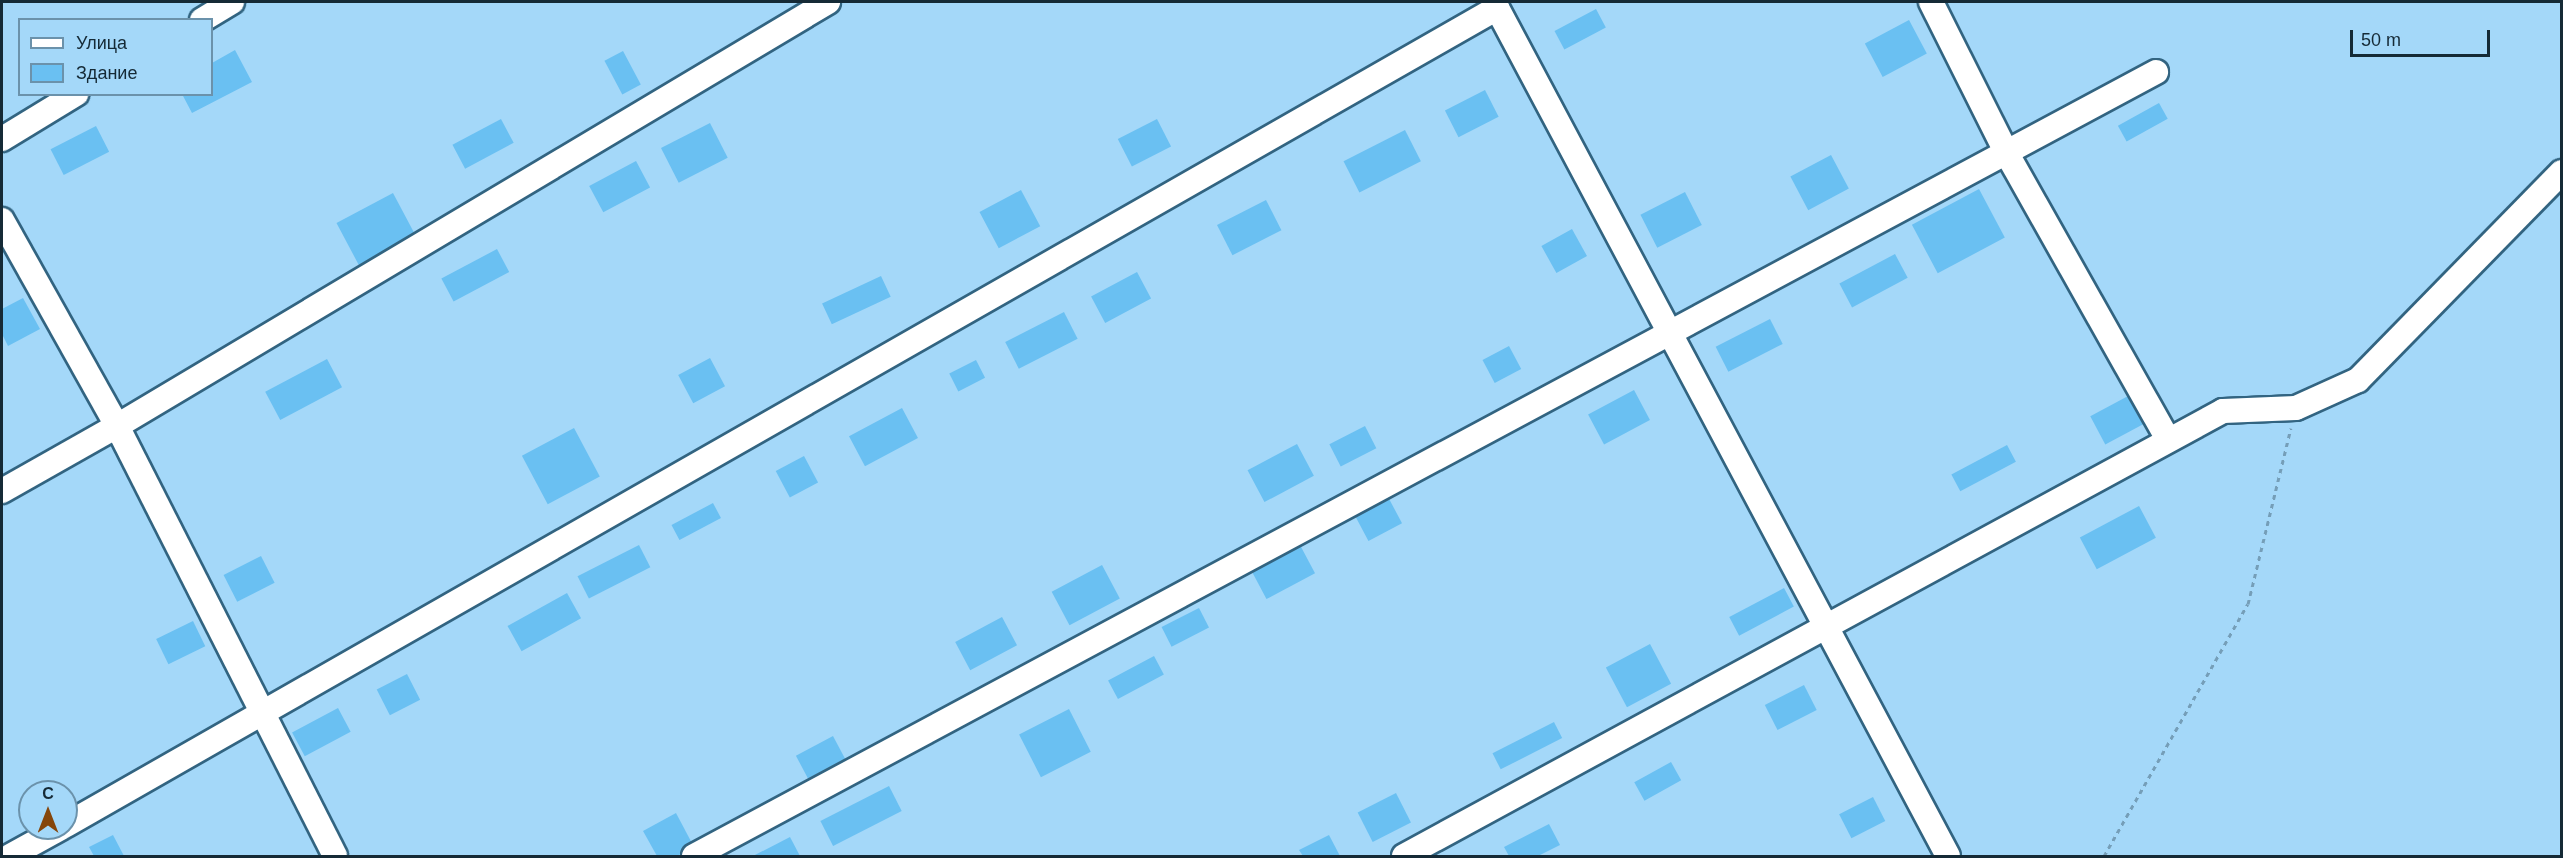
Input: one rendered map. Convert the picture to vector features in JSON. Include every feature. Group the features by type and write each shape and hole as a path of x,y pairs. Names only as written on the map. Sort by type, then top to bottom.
{"street":[{"path":"206,12 232,2"},
{"path":"2,491 117,426 828,2"},
{"path":"1931,2 2006,152 2168,440"},
{"path":"78,818 263,715 1499,4 1668,334 1948,856"},
{"path":"694,856 2156,72"},
{"path":"2,139 73,96"},
{"path":"1404,856 2223,411 2296,408 2358,380 2562,172"},
{"path":"2,219 117,426 335,856"},
{"path":"10,856 39,840"}],"path":[{"path":"2104,856 2248,604 2296,408"}],"building":[{"path":"1596,9 1606,28 1564,50 1555,31"},
{"path":"1909,20 1927,54 1883,77 1865,43"},
{"path":"235,50 252,82 192,113 183,96 213,96 213,62"},
{"path":"623,51 641,85 622,94 604,61"},
{"path":"1485,90 1499,117 1459,137 1445,110"},
{"path":"2159,103 2168,119 2127,142 2118,126"},
{"path":"501,119 514,143 465,169 452,145"},
{"path":"1157,119 1171,147 1132,167 1118,139"},
{"path":"710,123 728,158 679,183 661,148"},
{"path":"96,126 109,152 64,175 51,149"},
{"path":"1405,130 1421,161 1359,193 1344,161"},
{"path":"1831,155 1849,189 1808,210 1790,177"},
{"path":"636,161 650,187 603,212 589,186"},
{"path":"1979,189 2005,238 1938,273 1912,225"},
{"path":"1021,190 1040,226 999,248 980,212"},
{"path":"1685,192 1702,225 1657,248 1640,215"},
{"path":"393,193 420,244 364,274 336,223"},
{"path":"1266,200 1281,230 1232,255 1217,225"},
{"path":"1572,229 1587,256 1556,273 1541,246"},
{"path":"497,249 509,272 454,302 441,279"},
{"path":"1895,254 1908,278 1852,307 1839,284"},
{"path":"1137,272 1151,298 1105,323 1091,296"},
{"path":"881,276 891,297 832,324 822,303"},
{"path":"23,298 40,329 8,346 2,334 2,309"},
{"path":"1064,312 1078,339 1019,369 1005,342"},
{"path":"1770,319 1783,344 1728,372 1716,347"},
{"path":"1509,346 1521,369 1495,383 1483,360"},
{"path":"710,358 725,386 693,403 678,375"},
{"path":"327,359 342,387 280,420 265,392"},
{"path":"976,360 985,378 958,391 949,374"},
{"path":"1634,390 1650,420 1604,444 1588,414"},
{"path":"2130,395 2145,423 2105,444 2090,416"},
{"path":"902,408 918,438 865,466 849,436"},
{"path":"1365,426 1376,448 1341,466 1329,444"},
{"path":"574,428 600,477 548,504 522,456"},
{"path":"1297,444 1314,476 1264,502 1248,470"},
{"path":"2007,445 2016,462 1960,491 1951,475"},
{"path":"804,456 818,482 790,498 776,471"},
{"path":"1387,495 1402,523 1368,541 1353,513"},
{"path":"713,503 721,518 679,540 672,525"},
{"path":"2139,506 2156,538 2097,569 2080,537"},
{"path":"639,545 650,567 589,599 578,576"},
{"path":"1300,545 1315,573 1266,599 1251,571"},
{"path":"261,556 275,583 237,602 224,575"},
{"path":"1102,565 1120,599 1070,625 1052,592"},
{"path":"1784,588 1794,607 1739,636 1729,617"},
{"path":"567,593 581,618 522,651 508,626"},
{"path":"1199,608 1209,628 1172,647 1162,627"},
{"path":"1002,617 1017,645 970,670 955,642"},
{"path":"193,621 205,646 168,664 156,639"},
{"path":"1650,644 1671,684 1627,707 1606,667"},
{"path":"1154,656 1164,675 1118,699 1108,680"},
{"path":"407,674 420,700 390,715 377,689"},
{"path":"1804,685 1817,710 1778,730 1765,705"},
{"path":"338,708 351,732 305,756 292,732"},
{"path":"1069,709 1091,752 1041,777 1019,734"},
{"path":"1554,722 1562,738 1501,769 1493,753"},
{"path":"833,736 845,759 808,779 796,756"},
{"path":"1671,762 1681,780 1644,801 1634,782"},
{"path":"889,786 902,811 833,846 820,821"},
{"path":"1396,793 1411,822 1373,842 1358,813"},
{"path":"1873,797 1885,821 1851,838 1839,814"},
{"path":"676,813 694,847 677,856 657,856 643,831"},
{"path":"1549,824 1560,845 1538,856 1509,856 1504,847"},
{"path":"113,835 124,856 94,856 89,847"},
{"path":"1329,835 1340,856 1303,856 1299,850"},
{"path":"790,837 800,856 753,856"}]}
